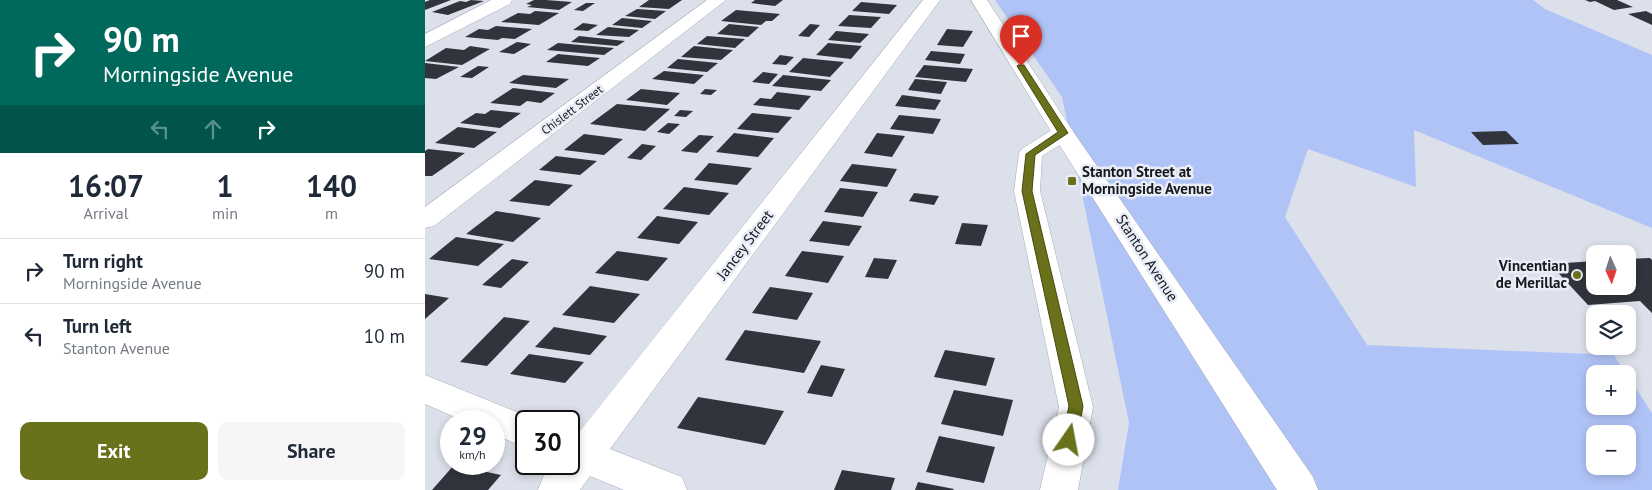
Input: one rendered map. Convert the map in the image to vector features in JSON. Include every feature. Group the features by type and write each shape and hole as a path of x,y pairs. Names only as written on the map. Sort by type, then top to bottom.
{"street":[{"path":"427,38 504,0"},
{"name":"Chislett Street","path":"425,220 718,0"},
{"name":"Jancey Street","path":"580,447 932,0"},
{"name":"Stanton Avenue","path":"979,0 1063,133 1299,490"},
{"path":"1059,490 1076,406 1027,191 1031,154 1063,133"},
{"path":"425,389 515,427"},
{"path":"580,455 668,490"},
{"name":"Jancey Street","path":"557,490 564,475"}],"shaded area":[{"path":"995,0 1533,0 1545,9 1652,55 1652,228 1414,130 1416,187 1308,149 1285,217 1367,345 1614,355 1620,365 1586,365 1586,415 1636,415 1636,388 1652,413 1652,490 1118,490 1129,423 1062,97"}],"building":[{"path":"430,0 451,0 425,10 425,2"},
{"path":"471,0 484,1 448,15 432,12 460,1 466,2"},
{"path":"534,0 572,2 559,10 527,7 532,5 526,4"},
{"path":"649,0 682,0 669,9 639,7"},
{"path":"755,0 783,0 775,6 751,3"},
{"path":"1585,0 1617,0 1633,7 1614,10 1595,1"},
{"path":"861,2 897,5 889,14 852,11"},
{"path":"586,3 595,3 583,11 574,10"},
{"path":"637,9 666,11 655,19 625,16"},
{"path":"736,10 780,14 772,21 766,21 761,25 721,21"},
{"path":"535,11 559,13 539,25 501,22 518,13 530,14"},
{"path":"1646,11 1652,14 1652,25 1628,14"},
{"path":"849,15 881,17 871,28 838,26"},
{"path":"622,18 652,21 642,28 612,25"},
{"path":"583,23 598,25 588,31 573,30"},
{"path":"729,24 759,27 748,37 717,34"},
{"path":"810,24 820,25 809,37 798,36"},
{"path":"496,26 532,29 515,39 502,38 498,40 465,37 479,29 488,30"},
{"path":"608,27 639,30 629,37 596,35"},
{"path":"947,29 973,31 963,47 937,45"},
{"path":"836,31 869,34 860,43 828,40"},
{"path":"579,36 625,41 617,46 571,42"},
{"path":"707,36 745,39 735,48 697,44"},
{"path":"517,42 531,44 514,54 499,52"},
{"path":"558,43 614,48 604,55 547,50"},
{"path":"828,43 862,46 851,59 816,55"},
{"path":"470,46 490,49 462,65 425,61 446,48 464,50"},
{"path":"694,46 733,50 721,60 681,57"},
{"path":"931,51 965,54 960,64 925,60"},
{"path":"558,54 600,58 588,66 546,62"},
{"path":"780,55 794,57 786,65 772,64"},
{"path":"803,58 844,62 830,77 789,72"},
{"path":"678,59 718,63 707,72 667,68"},
{"path":"425,63 459,67 436,79 425,78"},
{"path":"924,65 973,69 966,82 915,77"},
{"path":"478,66 489,67 472,78 460,77"},
{"path":"664,71 704,75 694,84 652,79"},
{"path":"763,72 778,74 769,84 752,82"},
{"path":"523,75 569,79 556,88 509,83"},
{"path":"783,75 831,80 821,91 772,86"},
{"path":"915,79 947,82 941,94 908,90"},
{"path":"513,88 555,93 541,103 527,101 520,106 490,103"},
{"path":"641,89 680,93 667,105 626,100"},
{"path":"705,89 717,90 711,95 700,94"},
{"path":"777,92 811,96 799,110 753,105 760,98 771,99"},
{"path":"902,95 941,100 935,110 895,106"},
{"path":"617,104 670,109 645,131 590,124"},
{"path":"491,110 521,113 500,128 460,123 476,113 485,114"},
{"path":"680,110 693,111 686,117 674,116"},
{"path":"752,113 792,117 778,133 737,129"},
{"path":"899,115 941,119 933,134 890,129"},
{"path":"668,123 680,124 669,134 657,132"},
{"path":"458,127 497,132 474,148 435,143"},
{"path":"1506,131 1519,144 1483,145 1471,132"},
{"path":"734,133 774,138 758,157 716,152"},
{"path":"877,133 905,136 892,157 864,153"},
{"path":"584,134 623,139 604,155 564,150"},
{"path":"699,135 714,136 697,153 681,151"},
{"path":"642,144 656,146 641,160 627,158"},
{"path":"428,149 465,153 432,176 425,176 425,151"},
{"path":"556,156 597,161 580,175 539,170"},
{"path":"709,163 752,168 737,185 694,180"},
{"path":"852,164 897,169 887,187 840,181"},
{"path":"535,180 573,185 549,206 509,201"},
{"path":"684,187 729,193 709,215 663,209"},
{"path":"840,188 878,192 863,217 824,212"},
{"path":"914,193 939,196 934,205 909,201"},
{"path":"496,211 541,218 513,242 466,234"},
{"path":"657,216 698,222 679,244 637,238"},
{"path":"823,221 862,226 849,246 809,241"},
{"path":"962,223 988,225 981,246 955,244"},
{"path":"456,237 504,244 478,266 429,259"},
{"path":"617,251 668,258 648,281 595,273"},
{"path":"802,251 844,256 828,283 785,276"},
{"path":"874,258 897,260 888,279 865,277"},
{"name":"Vincentian de Merillac","path":"1650,258 1652,260 1652,313 1640,301 1588,305 1550,264 1586,262 1586,295 1636,295 1636,259"},
{"path":"512,259 529,262 501,288 482,285"},
{"path":"590,286 640,294 614,323 562,315"},
{"path":"770,287 813,293 797,320 752,313"},
{"path":"425,294 449,298 425,319"},
{"path":"504,317 530,321 487,366 460,362"},
{"path":"554,327 607,336 590,355 535,347"},
{"path":"745,330 821,341 804,373 725,360"},
{"path":"945,350 995,358 986,386 934,377"},
{"path":"529,354 584,362 565,383 510,374"},
{"path":"821,365 845,369 832,397 807,393"},
{"path":"954,390 1013,400 1003,436 941,424"},
{"path":"698,397 784,411 765,445 677,428"},
{"path":"939,436 995,447 984,483 926,472"},
{"path":"842,470 895,478 891,490 834,490"},
{"path":"445,475 501,475 488,490 432,490"},
{"path":"918,482 954,489 915,490"}],"place":[{"name":"Stanton Street at Morningside Avenue","path":"1072,181"},
{"name":"Vincentian de Merillac","path":"1577,275"}],"route":[{"path":"1021,66 1063,133 1031,154 1027,191 1076,406 1069,440"}]}
